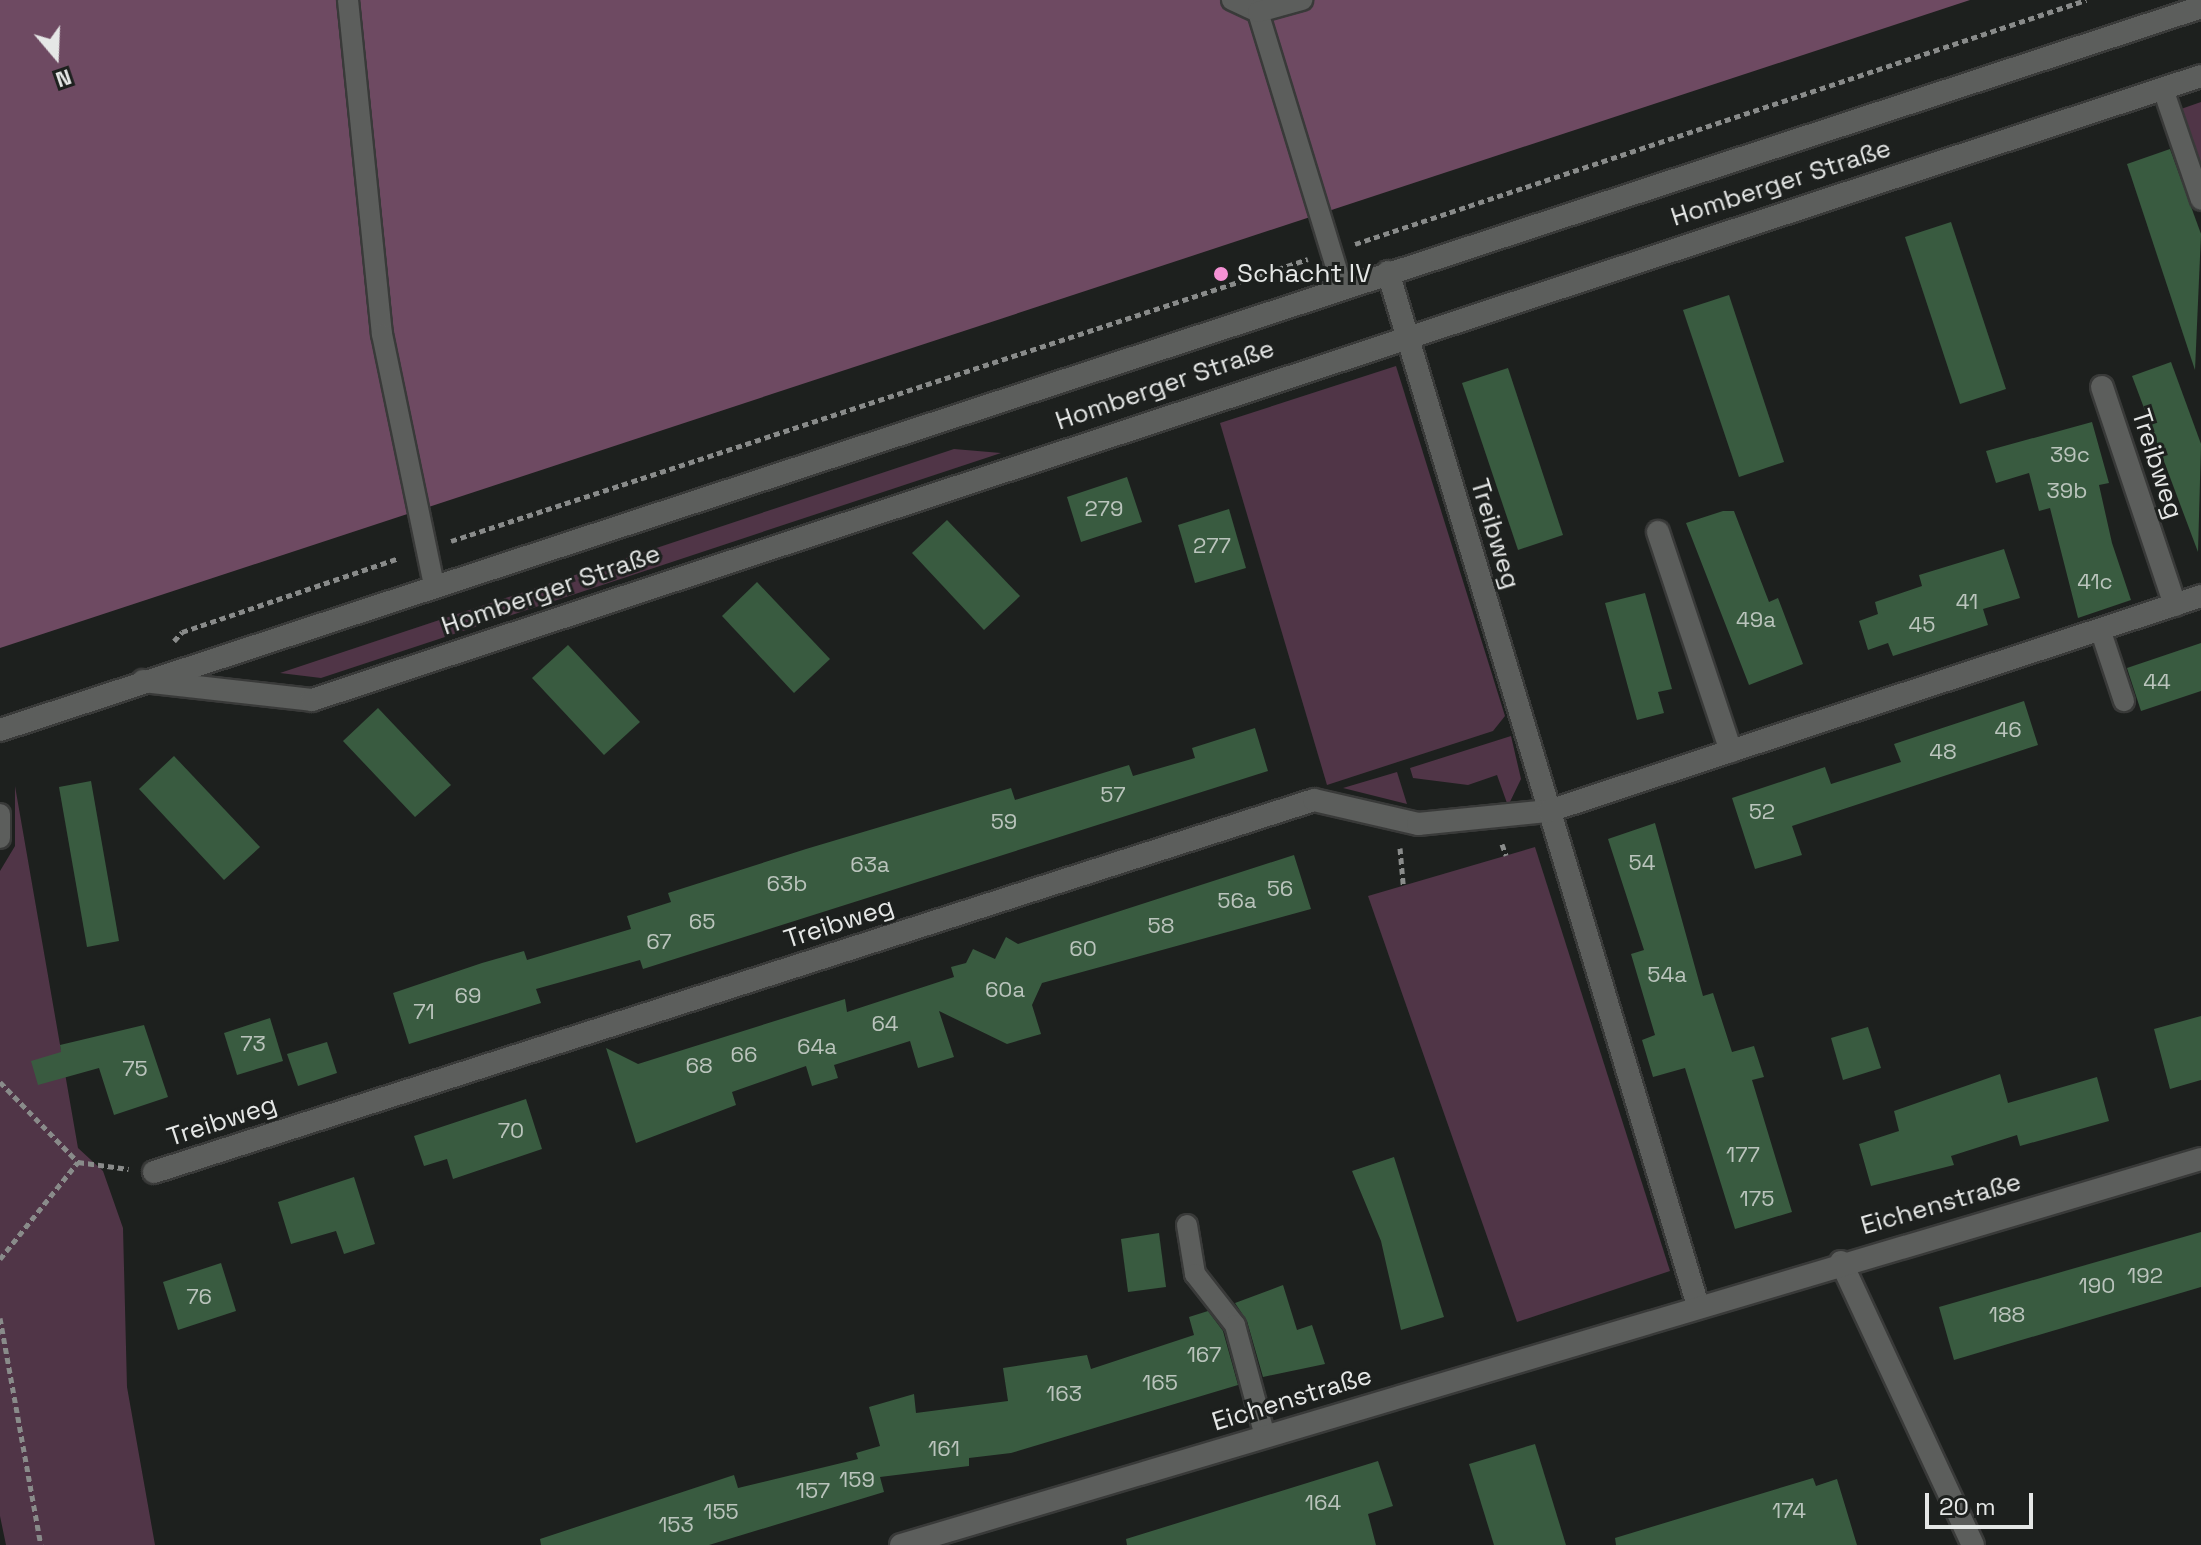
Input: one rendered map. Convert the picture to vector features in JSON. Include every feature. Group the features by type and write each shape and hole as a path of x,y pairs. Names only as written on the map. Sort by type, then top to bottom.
{"street":[{"name":"Homberger Straße","path":"0,730 2201,7"},
{"name":"Homberger Straße","path":"142,681 312,700 1406,333 2201,76"},
{"name":"Treibweg","path":"1388,272 1698,1306"},
{"name":"Treibweg","path":"2102,387 2175,605"},
{"path":"1658,532 1731,751"},
{"name":"Treibweg","path":"154,1172 1314,800 1418,824 1549,811 2201,596"},
{"name":"Eichenstraße","path":"901,1545 1841,1262 2201,1159"},
{"path":"1841,1262 1973,1545"}],"lane":[{"name":"Homberger Straße","path":"348,0 382,334 434,585"},
{"path":"1232,0 1262,6 1302,0"},
{"path":"1262,6 1342,287"},
{"path":"2163,89 2201,200"},
{"path":"2100,629 2124,701"},
{"path":"0,814 0,838"},
{"path":"1187,1225 1195,1274 1235,1325 1265,1436"}],"path":[{"path":"142,681 182,632 2086,0"},
{"path":"0,1082 78,1162 154,1172"},
{"path":"0,1259 78,1162"},
{"path":"0,1318 41,1545"}],"shaded area":[{"path":"0,0 1970,0 0,648"},
{"path":"2201,102 2201,167 2181,109"},
{"path":"1396,366 1505,716 1493,731 1327,785 1220,423"},
{"path":"954,449 1001,453 321,678 280,673"},
{"path":"1511,736 1521,779 1508,806 1497,775 1468,785 1413,778 1410,768"},
{"path":"1397,772 1407,804 1343,788"},
{"path":"15,786 78,1148 103,1171 123,1228 127,1387 155,1545 6,1545 0,1516 0,871 15,846"},
{"path":"1535,847 1670,1271 1517,1322 1368,896"}],"building":[{"path":"2170,149 2201,234 2195,370 2127,164"},
{"path":"1951,222 2006,389 1960,404 1905,237"},
{"path":"1729,295 1784,462 1739,477 1683,310"},
{"path":"2171,362 2201,444 2198,552 2132,376"},
{"path":"1508,368 1563,535 1518,550 1462,383"},
{"path":"2092,422 2109,483 2099,485 2112,543 2131,600 2078,618 2050,508 2039,511 2029,473 1996,483 1986,451"},
{"path":"1127,477 1142,522 1081,542 1067,497"},
{"path":"1229,509 1246,568 1195,583 1178,525"},
{"path":"1723,511 1734,511 1769,602 1778,598 1803,664 1749,685 1686,523"},
{"path":"947,520 1020,596 984,630 912,553"},
{"path":"2004,549 2020,598 1983,609 1988,625 1893,656 1888,643 1868,650 1859,621 1878,614 1875,602 1922,586 1919,575"},
{"path":"757,582 830,659 794,693 722,616"},
{"path":"1645,593 1672,689 1658,692 1664,713 1637,720 1605,603"},
{"path":"2201,643 2201,691 2141,711 2127,668"},
{"path":"568,645 640,722 604,755 532,678"},
{"path":"2024,701 2038,745 1792,826 1802,855 1755,869 1732,798 1825,767 1831,784 1901,762 1894,744"},
{"path":"378,708 451,785 415,817 343,741"},
{"path":"1255,728 1268,771 643,969 640,960 536,989 541,1003 409,1044 393,993 524,951 527,960 631,929 627,916 671,902 668,893 806,849 1011,788 1015,800 1129,765 1133,776 1195,758 1192,748"},
{"path":"174,756 260,847 224,880 139,789"},
{"path":"91,781 119,941 87,947 59,787"},
{"path":"1655,823 1703,996 1713,993 1732,1052 1754,1046 1764,1077 1752,1080 1792,1212 1735,1229 1685,1068 1653,1077 1642,1040 1655,1035 1631,954 1644,950 1608,839"},
{"path":"1294,855 1311,909 1042,983 1032,1005 1041,1034 1007,1044 939,1011 954,1057 918,1068 910,1041 834,1065 838,1078 812,1086 806,1066 732,1092 736,1105 636,1143 606,1048 638,1064 845,999 847,1012 954,977 951,967 966,963 973,949 995,959 1006,937 1018,944"},
{"path":"2201,1016 2201,1080 2170,1089 2154,1029"},
{"path":"270,1018 283,1061 237,1075 224,1033"},
{"path":"144,1025 168,1097 114,1115 99,1068 38,1085 31,1061 61,1052 60,1045"},
{"path":"1868,1027 1881,1068 1843,1080 1831,1038"},
{"path":"327,1042 337,1073 298,1086 287,1054"},
{"path":"2000,1074 2008,1103 2097,1077 2109,1121 2020,1146 2017,1135 1951,1156 1954,1165 1871,1186 1859,1144 1899,1131 1894,1111"},
{"path":"526,1099 542,1149 453,1179 447,1159 424,1166 414,1136"},
{"path":"1394,1157 1444,1317 1401,1330 1381,1241 1352,1171"},
{"path":"354,1177 375,1244 344,1254 336,1231 291,1244 278,1202"},
{"path":"2201,1232 2201,1287 1954,1360 1939,1307"},
{"path":"1159,1233 1166,1287 1128,1292 1121,1239"},
{"path":"221,1263 236,1311 178,1330 163,1282"},
{"path":"1283,1285 1297,1330 1312,1325 1325,1364 1263,1377 1247,1321 1235,1303"},
{"path":"1208,1311 1223,1331 1238,1385 1011,1453 969,1458 969,1466 880,1477 884,1492 709,1545 541,1545 540,1539 734,1475 738,1488 858,1459 856,1453 880,1446 869,1407 914,1394 916,1413 1008,1401 1003,1368 1087,1355 1091,1369 1194,1335 1189,1317"},
{"path":"1535,1444 1566,1545 1494,1545 1469,1464"},
{"path":"1378,1461 1393,1506 1368,1514 1376,1545 1127,1545 1126,1539"},
{"path":"1813,1478 1816,1486 1837,1479 1857,1545 1616,1545 1615,1538"}],"place":[{"name":"Schacht IV","path":"1221,274"}]}
